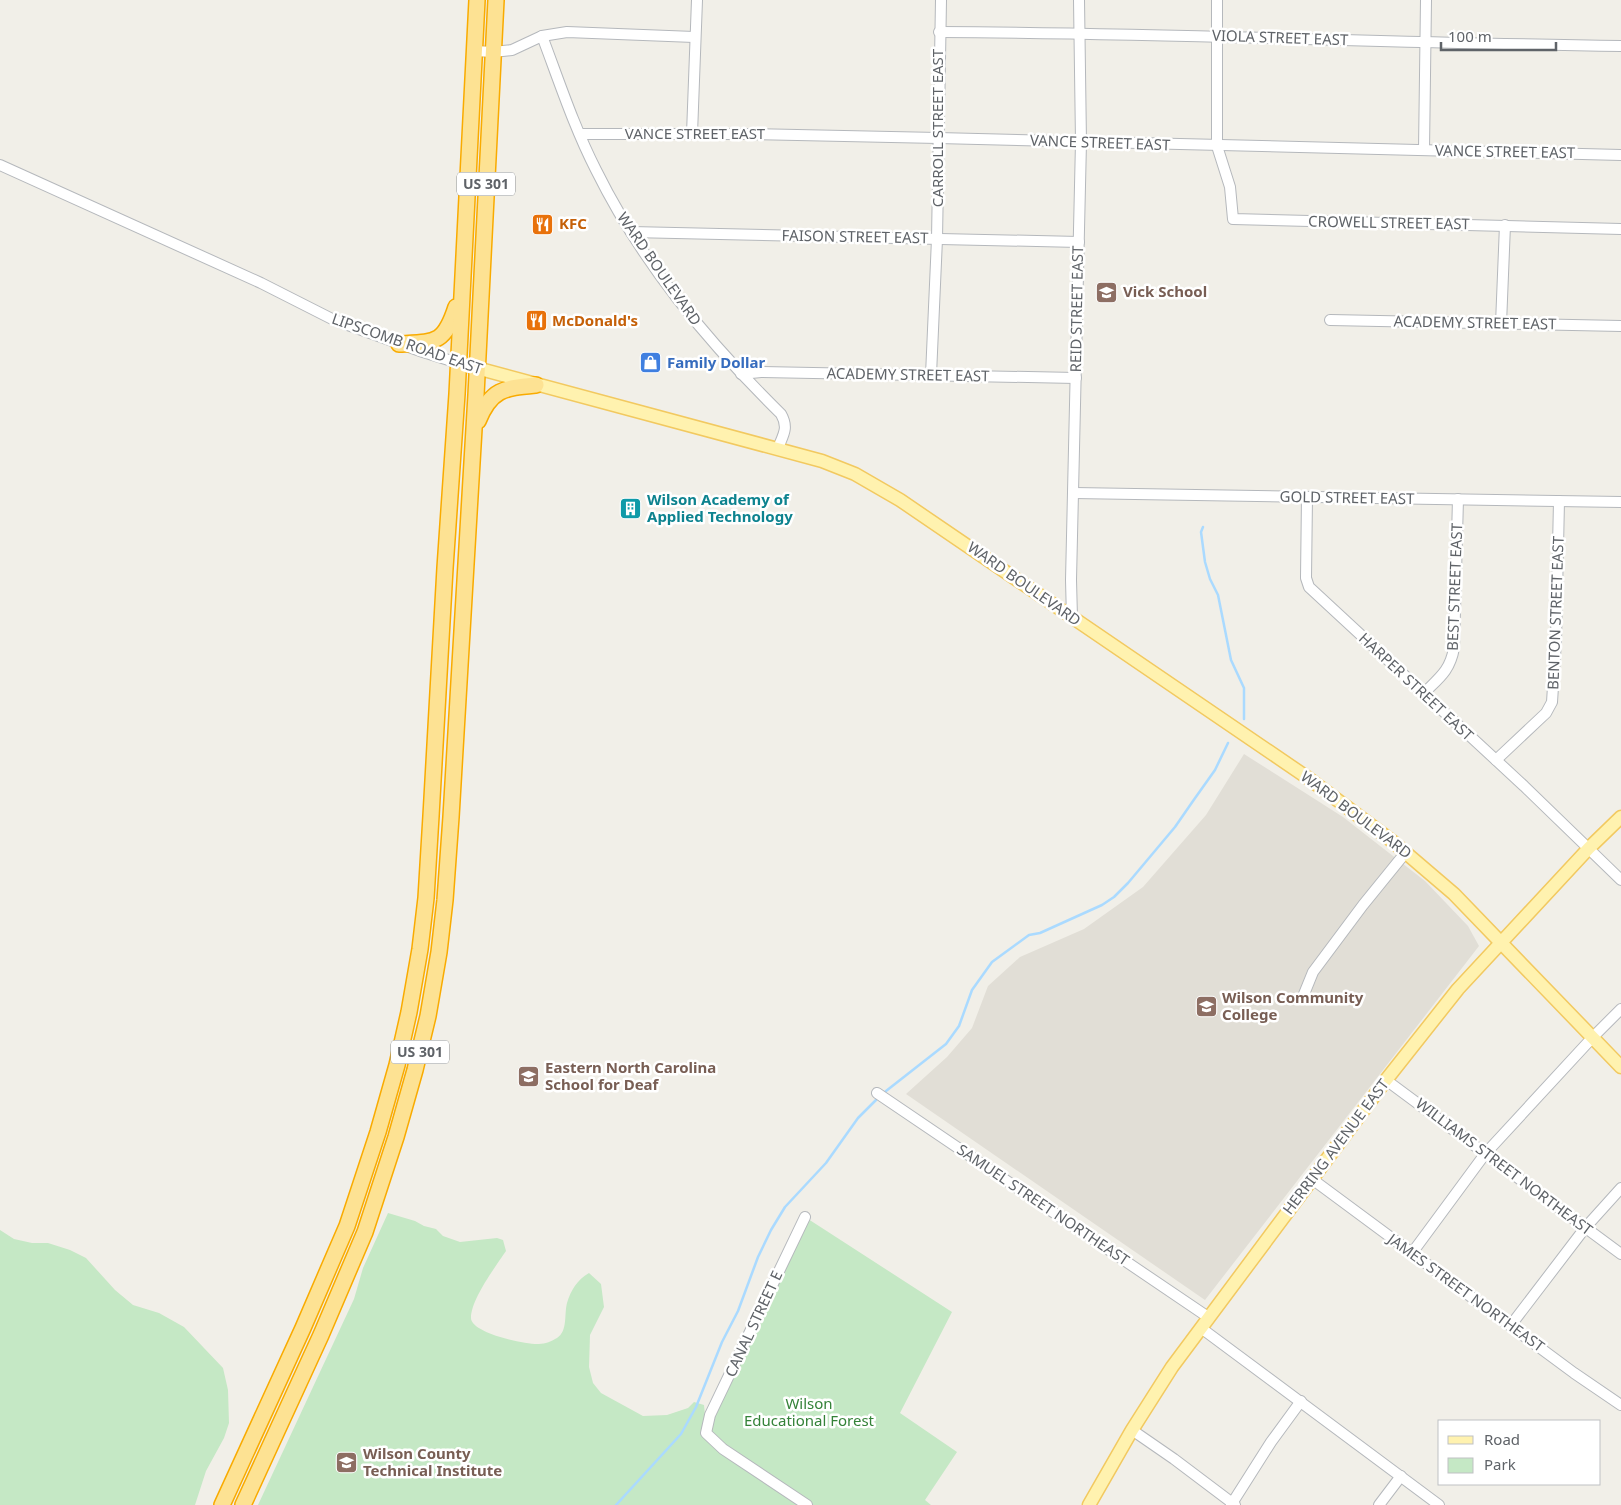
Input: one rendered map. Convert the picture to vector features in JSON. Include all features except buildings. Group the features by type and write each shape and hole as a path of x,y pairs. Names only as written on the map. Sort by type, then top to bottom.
{"highway":[{"name":"US 301","path":"222,1505 303,1328 347,1226 378,1132 397,1065 420,949 426,898 458,363 477,0"},
{"name":"US 301","path":"243,1505 321,1335 365,1232 396,1137 415,1070 428,1016 439,952 445,900 477,368 496,0"},
{"path":"400,344 426,343 436,340 443,335 451,323 462,289"},
{"path":"473,432 485,404 495,394 510,388 536,385"}],"main road":[{"name":"LIPSCOMB ROAD EAST","path":"458,363 778,448"},
{"name":"WARD BOULEVARD","path":"778,448 822,461 855,474 893,496 1308,778 1406,852 1454,894 1621,1068"},
{"name":"HERRING AVENUE EAST","path":"1088,1505 1172,1367 1386,1080 1458,989 1589,848 1621,817"}],"street":[{"path":"692,134 694,37 697,0"},
{"name":"CARROLL STREET EAST","path":"931,375 938,239 939,32 941,0"},
{"name":"REID STREET EAST","path":"1072,618 1071,580 1081,142 1080,0"},
{"path":"1217,146 1218,0"},
{"path":"1424,150 1426,0"},
{"path":"475,51 512,50 542,36 567,32 694,37"},
{"name":"VIOLA STREET EAST","path":"939,32 1080,33 1621,46"},
{"name":"WARD BOULEVARD","path":"542,36 596,170 631,232 680,304 706,336 781,414 786,429 778,448"},
{"name":"VANCE STREET EAST","path":"580,134 938,138 1621,155"},
{"name":"CROWELL STREET EAST","path":"1217,146 1230,187 1233,219 1621,229"},
{"name":"LIPSCOMB ROAD EAST","path":"0,164 253,280 334,320 458,363"},
{"path":"1502,324 1505,226"},
{"name":"FAISON STREET EAST","path":"631,232 1079,242"},
{"name":"ACADEMY STREET EAST","path":"1330,320 1621,326"},
{"name":"ACADEMY STREET EAST","path":"741,374 761,372 1076,378"},
{"name":"GOLD STREET EAST","path":"1074,494 1621,502"},
{"name":"HARPER STREET EAST","path":"1307,497 1306,578 1310,587 1496,760 1621,880"},
{"name":"BEST STREET EAST","path":"1424,693 1450,666 1454,648 1458,500"},
{"name":"BENTON STREET EAST","path":"1496,760 1546,713 1552,702 1556,640 1559,501"},
{"path":"1302,999 1313,972 1363,904 1406,852"},
{"path":"1412,1253 1486,1154 1621,1009"},
{"name":"WILLIAMS STREET NORTHEAST","path":"1386,1080 1621,1254"},
{"name":"SAMUEL STREET NORTHEAST","path":"877,1093 1205,1323 1301,1401 1439,1505"},
{"name":"JAMES STREET NORTHEAST","path":"1312,1179 1574,1373 1621,1405"},
{"path":"1511,1325 1585,1228 1621,1188"},
{"name":"CANAL STREET E","path":"805,1217 710,1414 706,1433 723,1449 808,1505"},
{"path":"1132,1430 1233,1504 1301,1401"},
{"path":"1379,1505 1400,1476"}],"shaded area":[{"name":"Wilson Community College","path":"1244,754 1343,817 1425,881 1468,926 1479,946 1205,1300 906,1094 947,1057 972,1028 988,986 1020,957 1084,929 1143,887 1206,815"}],"green space":[{"name":"Wilson Educational Forest","path":"388,1213 436,1229 443,1236 460,1242 497,1238 503,1240 506,1251 479,1292 471,1318 473,1323 480,1329 500,1337 532,1344 544,1343 557,1338 563,1331 566,1307 570,1294 578,1282 589,1273 601,1284 604,1307 590,1335 589,1367 593,1383 601,1393 643,1416 667,1415 688,1408 694,1402 704,1405 705,1415 805,1217 952,1312 900,1413 957,1452 925,1500 931,1505 258,1505 354,1299 363,1268"},
{"path":"0,1230 14,1239 32,1243 48,1243 70,1250 86,1258 115,1290 133,1305 159,1313 184,1327 223,1368 228,1390 229,1423 224,1438 206,1471 195,1505 0,1505"}],"waterway":[{"path":"1203,527 1201,532 1205,562 1210,579 1218,595 1231,660 1244,688 1244,719"},
{"path":"886,1091 946,1044 959,1026 972,990 992,962 1029,935 1040,933 1102,905 1114,897 1128,883 1175,827 1215,770 1228,743"},
{"path":"616,1505 681,1434 696,1407 722,1342 738,1311 758,1257 785,1207 826,1163 858,1118 876,1100"}],"place":[{"name":"KFC","path":"543,224"},
{"name":"Vick School","path":"1107,292"},
{"name":"McDonald's","path":"536,321"},
{"name":"Family Dollar","path":"651,363"},
{"name":"Wilson Academy of Applied Technology","path":"631,509"},
{"name":"Wilson Community College","path":"1206,1007"},
{"name":"Eastern North Carolina School for Deaf","path":"529,1077"},
{"name":"Wilson County Technical Institute","path":"347,1463"}]}
